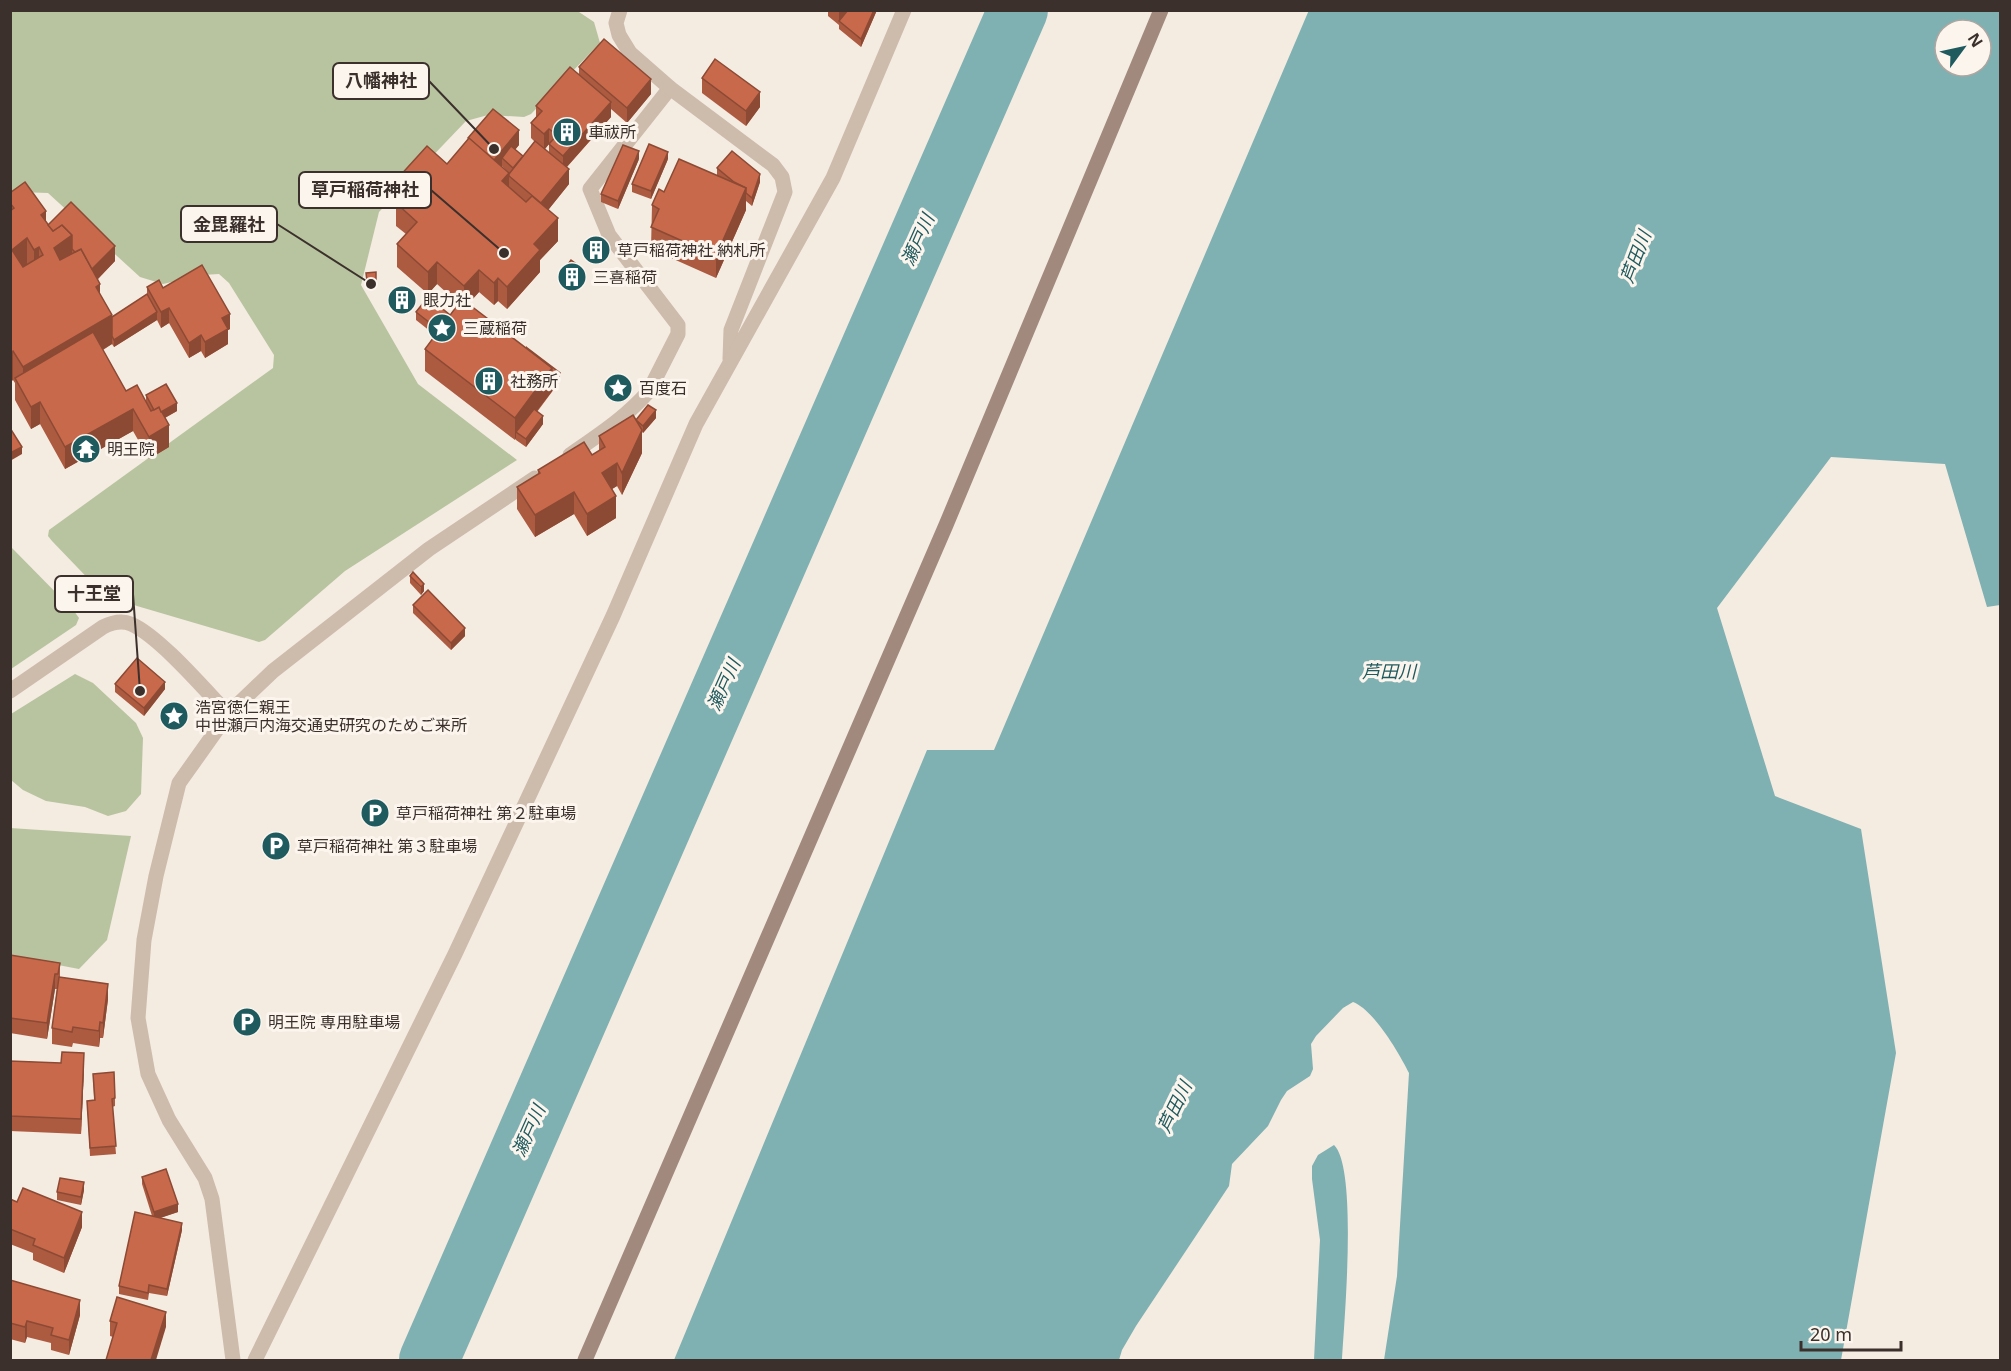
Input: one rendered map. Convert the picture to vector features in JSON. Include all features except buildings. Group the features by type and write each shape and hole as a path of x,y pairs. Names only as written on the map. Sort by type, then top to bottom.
{"street":[{"path":"620,10 616,23 623,45 670,88 773,165 782,177 785,192 731,330 730,362"},
{"path":"255,1360 455,954 613,616 696,424 833,178 904,10"},
{"path":"585,1360 946,525 1161,10"},
{"path":"233,1360 212,1199 205,1178 169,1120 148,1074 138,1018 144,940 156,876 179,783 228,714 273,670 429,549 618,422 631,412 649,391 678,334 678,325 609,235 590,189 670,88"},
{"path":"10,691 111,622 129,623 155,640 228,714"}],"green space":[{"path":"576,10 594,22 600,43 531,114 524,117 488,115 466,121 379,212 361,285 418,384 517,460 345,571 265,640 259,642 137,606 101,592 52,541 48,536 49,530 273,368 274,355 229,283 219,274 202,275 163,284 140,277 48,193 19,192 11,197 11,11"},
{"path":"10,546 79,618 76,625 11,669"},
{"path":"75,674 93,683 136,723 143,738 141,794 126,811 108,816 85,807 46,801 23,790 11,780 11,714"},
{"path":"10,828 131,836 107,940 79,969 11,956"}],"water":[{"name":"芦田川","path":"1309,10 2000,11 2000,605 1987,607 1945,464 1831,457 1717,608 1775,796 1861,829 1896,1053 1841,1360 1384,1360 1397,1276 1409,1073 1377,1023 1353,1002 1343,1008 1311,1044 1313,1069 1310,1076 1287,1091 1268,1126 1232,1164 1229,1186 1136,1326 1119,1360 674,1360 927,750 994,750"},
{"path":"1334,1145 1341,1159 1346,1183 1348,1213 1347,1282 1342,1360 1314,1360 1320,1240 1312,1166 1318,1155"}],"waterway":[{"name":"瀬戸川","path":"429,1360 1018,10"}],"place":[{"name":"車祓所","path":"567,132"},
{"name":"八幡神社","path":"494,149"},
{"name":"草戸稲荷神社 納札所","path":"596,250"},
{"name":"草戸稲荷神社","path":"504,253"},
{"name":"三喜稲荷","path":"572,277"},
{"name":"金毘羅社","path":"371,284"},
{"name":"眼力社","path":"402,300"},
{"name":"三蔵稲荷","path":"442,328"},
{"name":"社務所","path":"489,381"},
{"name":"百度石","path":"618,388"},
{"name":"明王院","path":"86,449"},
{"name":"十王堂","path":"140,691"},
{"name":"浩宮徳仁親王 中世瀬戸内海交通史研究のためご来所","path":"174,716"},
{"name":"草戸稲荷神社 第２駐車場","path":"375,813"},
{"name":"草戸稲荷神社 第３駐車場","path":"276,846"},
{"name":"明王院 専用駐車場","path":"247,1022"}]}
